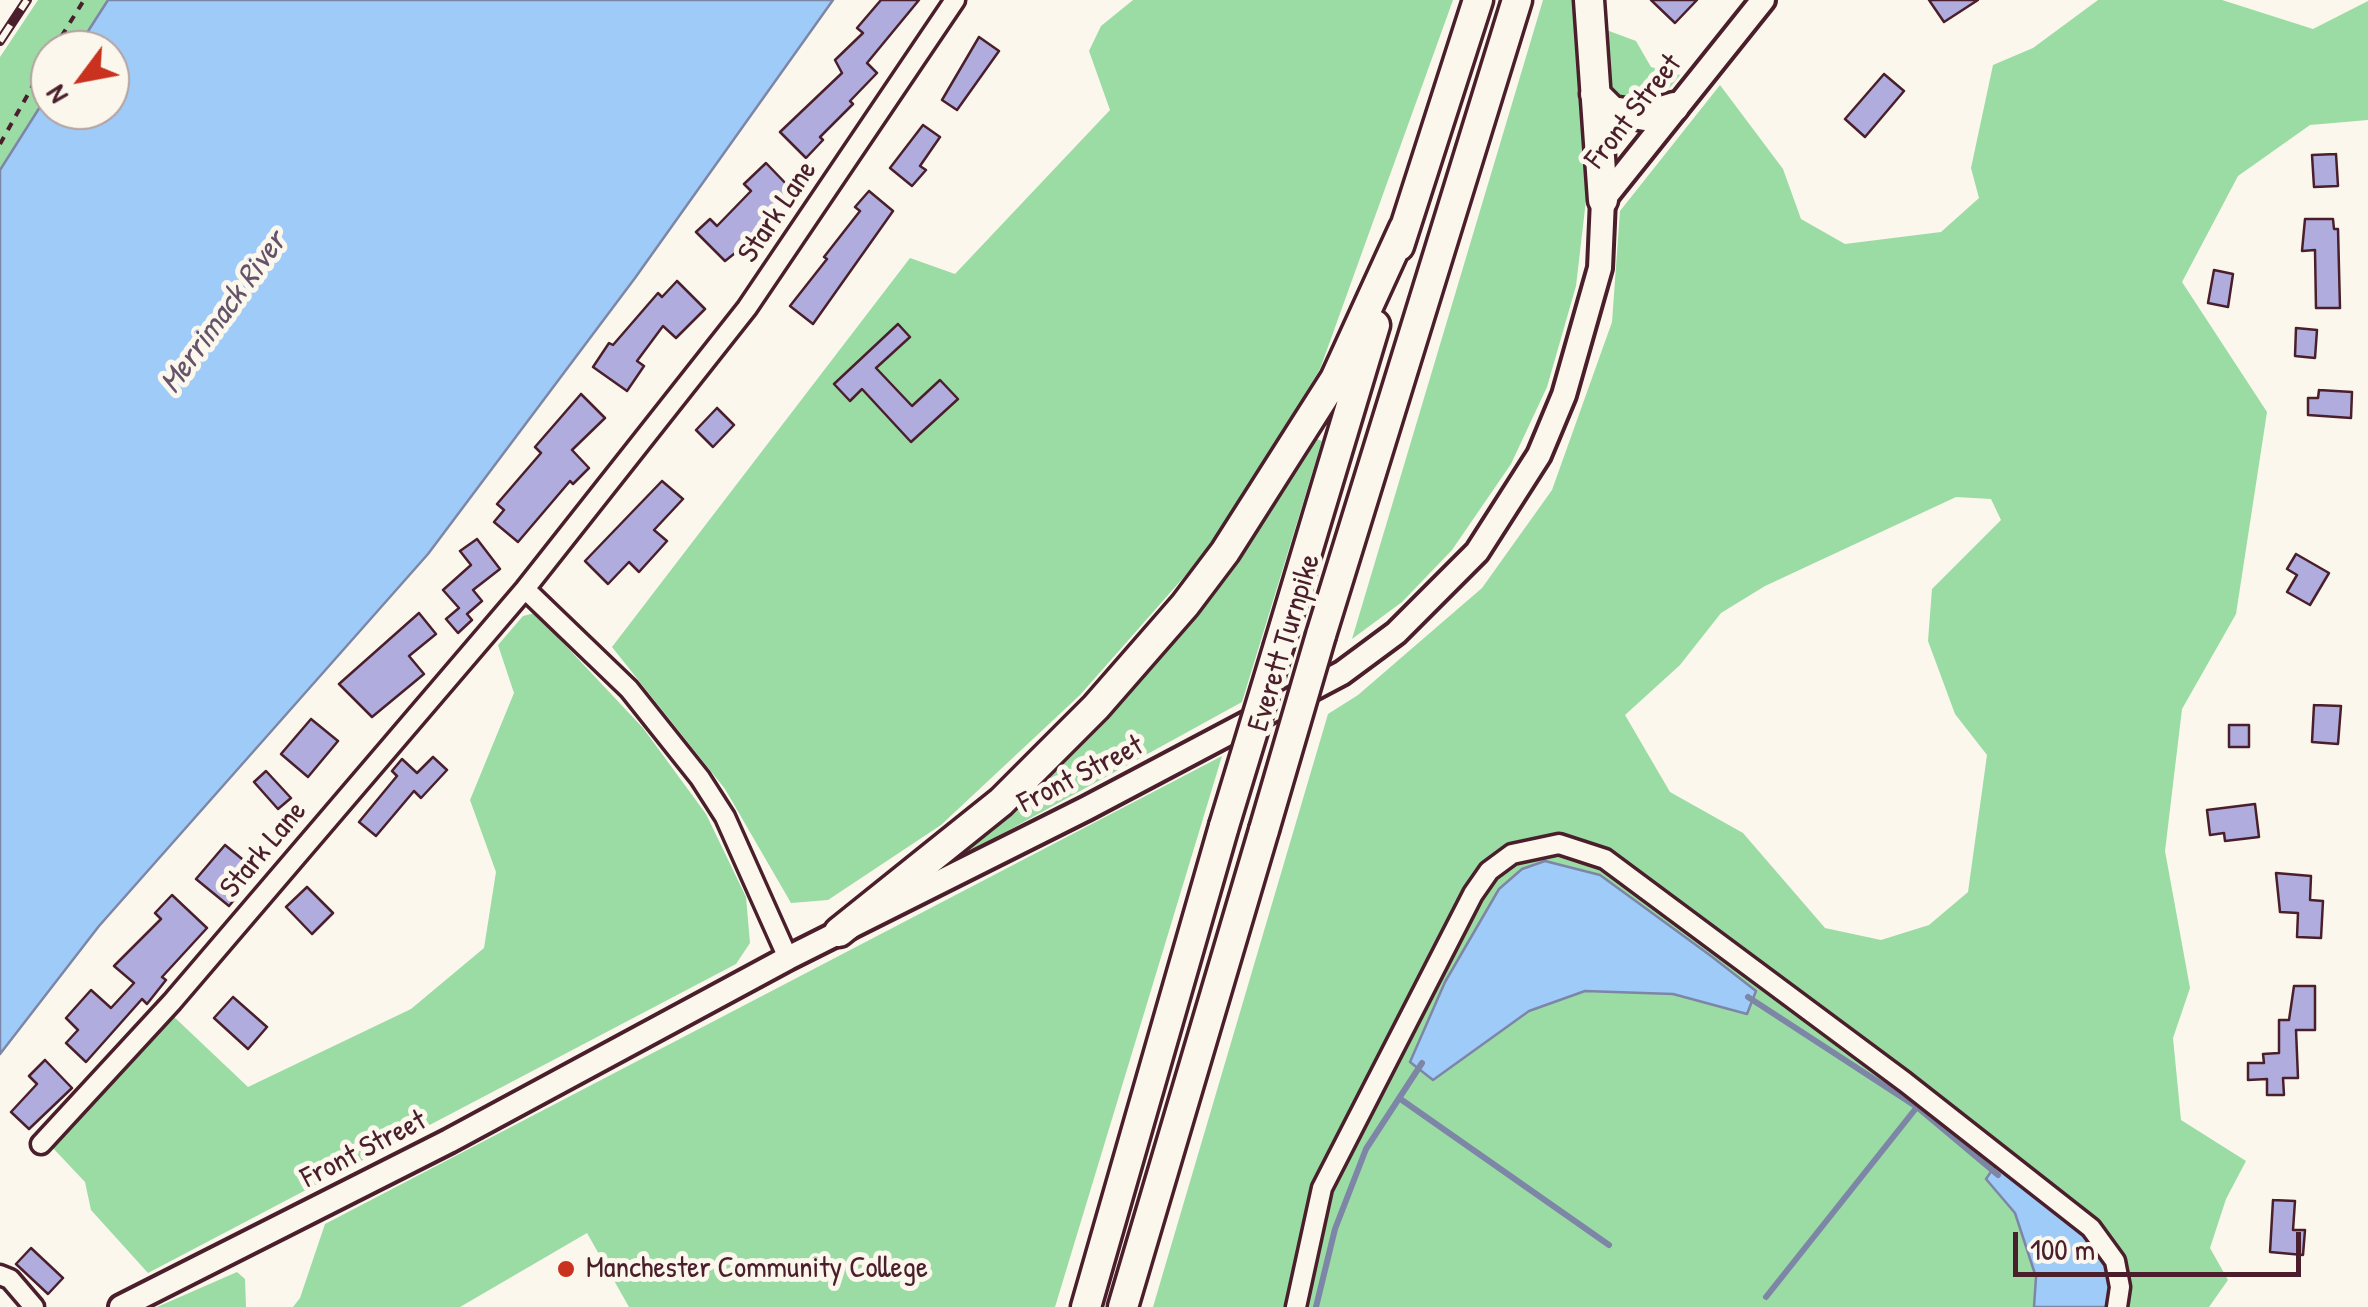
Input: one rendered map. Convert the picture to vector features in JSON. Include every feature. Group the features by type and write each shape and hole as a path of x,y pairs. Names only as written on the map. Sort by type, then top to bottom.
{"highway":[{"name":"Everett Turnpike","path":"1086,1307 1224,826 1404,228 1478,0"},
{"name":"Everett Turnpike","path":"1123,1307 1320,635 1517,0"},
{"path":"1590,0 1603,200"},
{"path":"1595,94 1612,110 1645,116 1674,107"},
{"path":"838,932 1000,802 1096,707 1184,605 1225,552 1335,378 1404,228"}],"main road":[{"name":"Front Street","path":"133,1304 449,1141 788,958 1087,808 1342,672 1414,619 1477,552 1555,422 1600,268 1603,200 1763,0"}],"street":[{"name":"Stark Lane","path":"40,1144 150,1027 525,589 747,308 955,0"},
{"path":"525,589 629,689 700,778 741,849 788,958"},
{"path":"1296,1307 1322,1188 1473,894 1490,871 1512,854 1559,844 1605,858 1905,1082 2091,1228 2115,1260 2120,1288 2117,1307"},
{"path":"0,1276 10,1279 34,1307"}],"path":[{"path":"65,30 84,0"},
{"path":"0,144 30,90"}],"green space":[{"path":"38,0 108,0 89,30 30,30 30,123 0,170 0,57"},
{"path":"1133,0 1453,0 1320,369 1213,544 1080,695 941,825 828,900 791,903 725,789 612,647 910,258 955,274 1110,110 1089,51 1101,26"},
{"path":"1543,0 1573,0 1586,200 1576,286 1547,387 1511,464 1452,550 1402,602 1352,639"},
{"path":"2098,0 2222,0 2313,29 2368,1 2368,120 2310,125 2238,176 2182,282 2267,412 2236,614 2182,709 2165,851 2190,988 2173,1038 2181,1120 2246,1161 2226,1199 2210,1248 2228,1280 2209,1307 1153,1307 1328,714 1358,695 1482,588 1552,490 1612,322 1620,211 1720,85 1783,169 1801,219 1845,244 1941,232 1979,198 1971,168 1993,65 2033,48","holes":["1956,497 1991,499 2001,520 1932,589 1928,641 1955,714 1987,755 1968,892 1929,925 1881,940 1825,928 1743,833 1670,792 1625,715 1680,665 1721,613 1765,586"]},
{"path":"1601,28 1636,41 1651,67 1680,75 1659,101 1639,106 1615,96 1602,78"},
{"path":"1312,437 1322,441 1242,702 940,868 1085,737 1174,641 1251,537"},
{"path":"535,613 643,728 706,814 746,897 750,943 736,964 148,1273 91,1210 85,1182 51,1146 171,1014 248,1087 411,1009 484,948 496,872 470,800 514,693 498,645 523,616"},
{"path":"1222,756 1055,1307 629,1307 587,1233 460,1307 293,1307 300,1298 325,1224"},
{"path":"237,1272 245,1279 246,1307 157,1307"}],"water":[{"name":"Merrimack River","path":"108,0 833,0 635,278 428,554 99,926 0,1054 0,170 30,123 30,130 130,130 130,30 89,30"},
{"path":"1545,861 1600,875 1711,956 1756,991 1747,1014 1673,994 1585,991 1529,1011 1433,1080 1410,1062 1445,982 1499,889 1522,869"},
{"path":"1997,1163 2080,1227 2105,1259 2111,1286 2109,1307 2034,1307 2036,1277 2015,1213 1986,1179"}],"building":[{"path":"881,0 919,0 867,63 877,73 806,158 780,132 842,73 835,60 863,33 857,28"},
{"path":"1651,0 1697,0 1675,23"},
{"path":"1929,0 1978,0 1944,22"},
{"path":"979,37 999,51 957,110 942,100"},
{"path":"1884,74 1904,91 1865,137 1845,119"},
{"path":"923,125 940,137 920,166 926,170 912,186 890,168"},
{"path":"2336,154 2338,186 2314,187 2312,155"},
{"path":"766,163 792,190 758,225 763,231 725,261 696,232 710,219 717,226 751,191 744,184"},
{"path":"869,191 893,211 813,324 790,306 860,211 855,207"},
{"path":"2305,219 2333,219 2334,229 2338,229 2340,308 2316,308 2315,250 2302,251"},
{"path":"2214,270 2233,274 2228,307 2208,303"},
{"path":"677,281 705,309 676,338 663,326 637,361 644,366 627,391 593,367 609,343 613,345 658,293 662,297"},
{"path":"898,324 910,337 876,368 912,406 940,380 958,399 911,442 862,389 850,401 834,384"},
{"path":"2296,328 2317,330 2315,358 2295,356"},
{"path":"2319,390 2352,392 2351,418 2308,415 2308,398 2318,398"},
{"path":"581,394 605,418 572,450 589,468 573,484 570,481 518,542 494,522 504,510 497,504 541,453 535,447"},
{"path":"717,408 734,425 713,447 696,430"},
{"path":"662,481 683,499 654,530 667,541 639,572 629,562 608,584 585,561"},
{"path":"477,539 500,569 473,590 482,601 467,614 472,620 458,633 446,619 459,608 443,590 471,565 460,551"},
{"path":"2296,554 2329,573 2310,605 2287,592 2297,575 2287,569"},
{"path":"419,613 436,634 409,656 424,674 372,717 339,684"},
{"path":"2314,705 2341,706 2338,744 2312,742"},
{"path":"311,719 338,741 308,777 281,754"},
{"path":"2229,725 2249,725 2249,747 2229,747"},
{"path":"433,757 447,770 421,798 414,791 376,836 359,822 397,776 392,771 402,759 417,773"},
{"path":"266,771 291,798 278,809 254,782"},
{"path":"2255,804 2259,837 2225,841 2224,833 2210,835 2207,810"},
{"path":"225,845 252,867 242,878 248,883 229,906 196,879"},
{"path":"2276,873 2311,876 2310,900 2323,901 2321,938 2297,937 2298,913 2280,912"},
{"path":"307,887 333,913 312,934 286,907"},
{"path":"172,895 207,928 162,977 166,980 147,1004 142,999 86,1062 66,1043 78,1030 66,1018 91,990 111,1008 134,983 114,966 161,919 155,913"},
{"path":"2294,986 2315,986 2315,1030 2296,1030 2298,1078 2283,1078 2284,1095 2267,1095 2267,1079 2248,1080 2248,1063 2264,1063 2263,1054 2279,1053 2279,1020 2289,1020"},
{"path":"233,997 267,1027 248,1049 214,1018"},
{"path":"45,1060 72,1088 29,1129 11,1112 37,1084 29,1076"},
{"path":"2273,1200 2295,1201 2293,1230 2305,1230 2303,1255 2270,1252"},
{"path":"31,1248 63,1278 48,1294 16,1264"}],"waterway":[{"path":"1748,997 1917,1107 1998,1175"},
{"path":"1316,1307 1335,1229 1366,1149 1422,1063"},
{"path":"1399,1098 1609,1245"},
{"path":"1766,1297 1917,1107"}],"railway":[{"path":"0,41 27,0"}],"place":[{"name":"Manchester Community College","path":"566,1269"}]}
